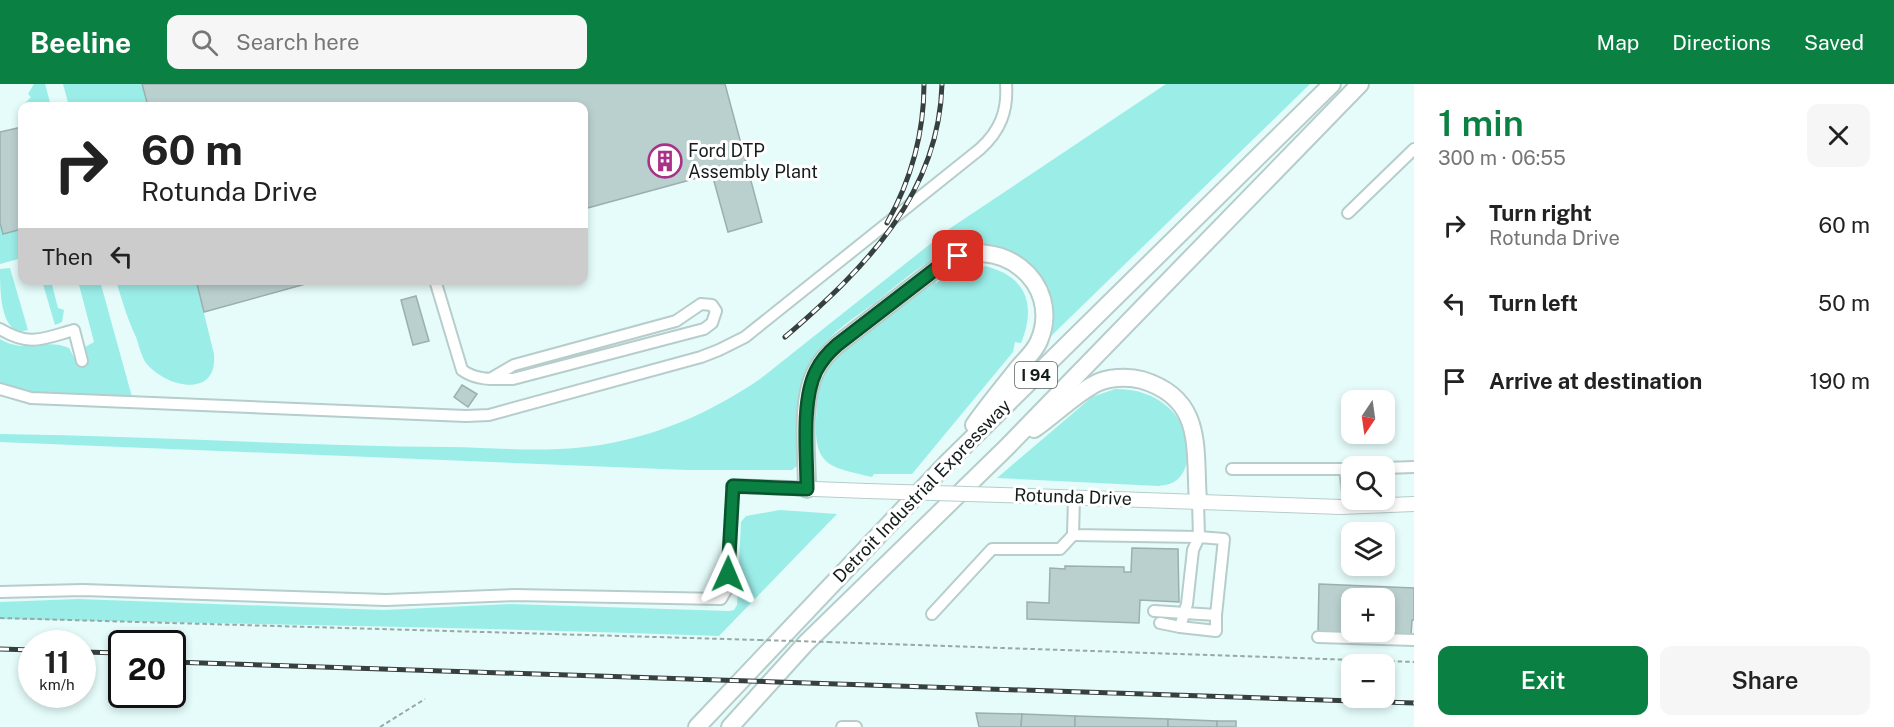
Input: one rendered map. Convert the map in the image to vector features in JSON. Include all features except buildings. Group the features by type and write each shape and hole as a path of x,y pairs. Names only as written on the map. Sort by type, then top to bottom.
{"highway":[{"name":"Detroit Industrial Expressway","path":"697,727 947,463 1332,84"},
{"name":"Detroit Industrial Expressway","path":"730,727 806,643 1006,448 1360,84"},
{"path":"807,489 808,400 816,371 824,359 837,345 942,264 958,256 987,252 1014,262 1034,285 1043,310 1042,332 1038,344 993,399 947,463"},
{"path":"1006,448 1058,413 1094,383 1118,378 1138,379 1157,386 1171,395 1180,403 1192,423 1196,448 1198,501"}],"main road":[{"name":"Rotunda Drive","path":"733,486 1341,507"},
{"name":"Rotunda Drive","path":"1395,505 1414,504"}],"lane":[{"path":"0,389 30,398 466,416 489,415 701,357 745,337 980,149 997,130 1003,118 1007,96 1006,84"},
{"path":"1348,213 1414,149"},
{"path":"436,285 462,370 470,375 490,379 513,379 704,328 712,323 716,310 712,305 701,304 676,321 514,365 490,379"},
{"path":"0,329 14,337 31,341 74,330 82,361"},
{"path":"1395,468 1414,467"},
{"path":"1232,469 1341,470"},
{"path":"0,592 83,591 386,600 514,595 721,599 728,587 733,486"},
{"path":"932,614 992,549 1059,549 1073,535 1074,497"},
{"path":"1180,627 1185,613 1193,550 1199,537 1198,501"},
{"path":"1073,535 1224,539 1216,631 1160,623"},
{"path":"1154,611 1216,615"},
{"path":"1318,637 1414,640"},
{"path":"842,727 856,727"}],"path":[{"path":"0,618 1414,662"},
{"path":"380,727 425,699"}],"shaded area":[{"path":"34,84 45,84 50,102 26,102 31,97 28,94"},
{"path":"63,84 142,84 147,102 68,102"},
{"path":"1166,84 1310,84 1046,341 1042,283 1034,269 1018,256 990,245 972,245 954,249 921,267 833,335 812,360 801,397 799,464 792,470 687,470 0,442 0,434 537,450 602,445 661,430 728,399 760,379 949,229"},
{"path":"0,223 3,234 18,230 18,259 0,264"},
{"path":"984,266 1010,276 1024,294 1028,316 1021,343 1015,342 1013,352 912,474 874,474 872,477 846,471 828,463 818,448 816,421 820,387 830,364 856,338 933,280 936,283 957,270"},
{"path":"10,268 28,330 19,331 12,327 4,311 1,300 0,269"},
{"path":"43,285 52,285 58,308 64,310 62,322 55,325"},
{"path":"79,285 101,285 132,397 41,394 0,383 0,339 19,346 51,344 69,348 78,365 88,364 85,347 94,342"},
{"path":"117,285 197,285 214,354 213,369 208,378 189,385 177,383 155,371 146,363 141,354"},
{"path":"1115,389 1137,391 1151,396 1164,404 1176,416 1185,434 1188,454 1183,473 1177,480 1159,486 997,478 1092,397"},
{"path":"780,510 837,514 719,636 0,619 0,602 78,599 384,610 511,604 729,611 734,610 737,605 741,522 746,516"}],"railway":[{"path":"887,223 903,190 915,156 922,121 924,84"},
{"path":"785,337 869,256 892,227 912,195 927,161 938,124 942,84"},
{"path":"0,649 18,650"},
{"path":"96,652 108,653"},
{"path":"186,662 1414,703"}],"place":[{"name":"Ford DTP Assembly Plant","path":"665,161"}],"route":[{"path":"728,574 733,486 807,489 808,400 816,371 824,359 837,345 942,264 958,256"}]}
